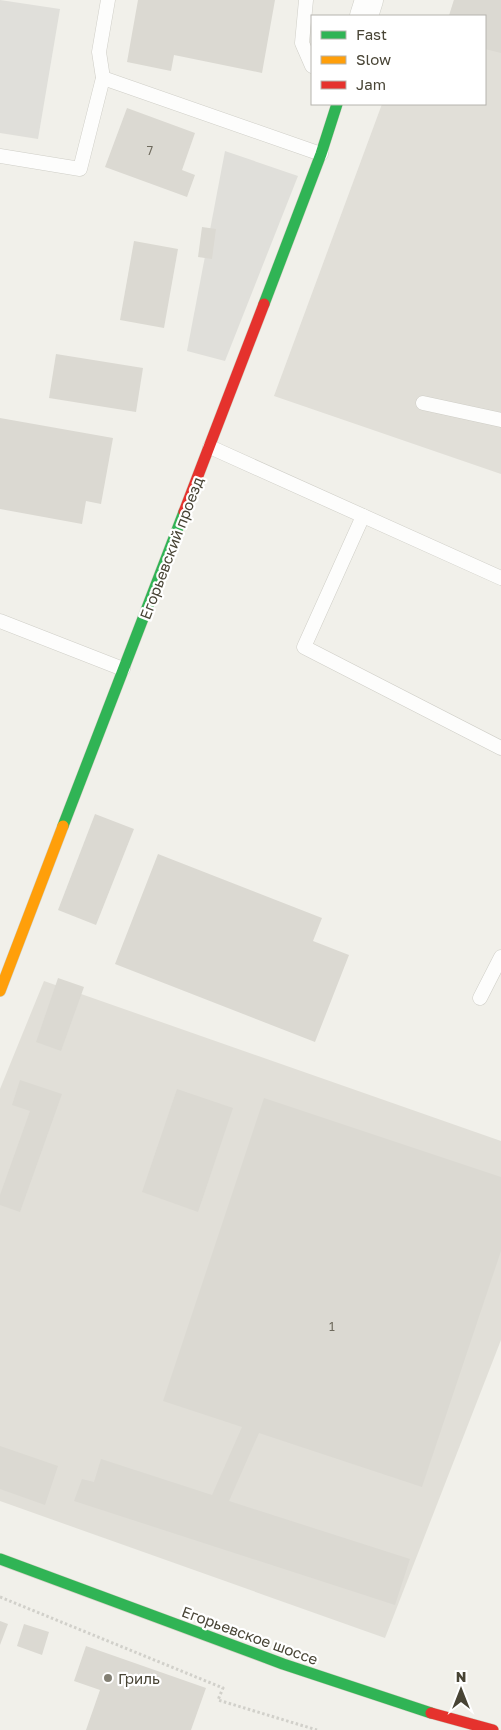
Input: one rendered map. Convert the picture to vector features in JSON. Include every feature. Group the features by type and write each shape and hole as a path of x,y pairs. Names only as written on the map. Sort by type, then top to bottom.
{"street":[{"path":"364,15 369,0"},
{"name":"Егорьевский проезд","path":"0,991 321,154 333,107"},
{"name":"Егорьевское шоссе","path":"0,1559 283,1664 457,1721 493,1730"}],"lane":[{"path":"0,156 80,169 103,78 99,52 107,0"},
{"path":"306,0 302,43 311,64"},
{"path":"103,78 321,154"},
{"path":"423,403 501,420"},
{"path":"210,447 501,578"},
{"path":"363,516 304,647 501,748"},
{"path":"0,621 123,669"},
{"path":"480,998 501,957"}],"path":[{"path":"0,1597 223,1688 218,1700 317,1730"}],"shaded area":[{"path":"0,0 60,9 38,139 0,133"},
{"path":"454,0 501,0 501,474 274,396 382,105 486,105 486,15 449,15"},
{"path":"225,151 298,176 225,361 187,351"},
{"path":"44,981 501,1141 501,1340 385,1638 0,1501 0,1089"}],"building":[{"path":"138,0 275,0 262,73 174,55 171,71 127,62"},
{"path":"454,0 501,0 501,53 486,49 486,15 449,15"},
{"path":"127,108 195,133 182,170 195,175 187,197 105,167"},
{"path":"202,227 216,229 212,259 198,257"},
{"path":"134,241 178,249 164,328 120,320"},
{"path":"56,354 143,368 136,412 49,398"},
{"path":"0,418 113,438 101,504 86,501 82,524 0,509"},
{"path":"95,814 134,829 96,925 58,910"},
{"path":"158,854 322,918 313,941 349,955 315,1042 115,964"},
{"path":"58,978 84,987 61,1051 36,1042"},
{"path":"20,1080 62,1094 20,1212 0,1205 0,1195 30,1111 12,1105"},
{"path":"177,1089 233,1108 198,1212 142,1192"},
{"path":"264,1098 501,1177 501,1251 422,1487 259,1433 229,1501 410,1559 395,1605 74,1501 82,1479 94,1482 101,1459 212,1495 242,1427 163,1401"},
{"path":"0,1446 58,1466 45,1505 0,1489"},
{"path":"0,1621 8,1624 0,1645"},
{"path":"24,1624 49,1632 42,1655 17,1646"},
{"path":"86,1646 206,1688 191,1730 86,1730 100,1690 74,1681"}],"traffic: fast":[{"path":"264,304 321,154 337,105"},
{"path":"63,826 184,512"},
{"path":"0,1559 283,1664 431,1713"}],"traffic: slow":[{"path":"0,991 63,826"}],"traffic: jam":[{"path":"184,512 264,304"},
{"path":"431,1713 493,1730"}],"place":[{"name":"Гриль","path":"108,1678"}]}
